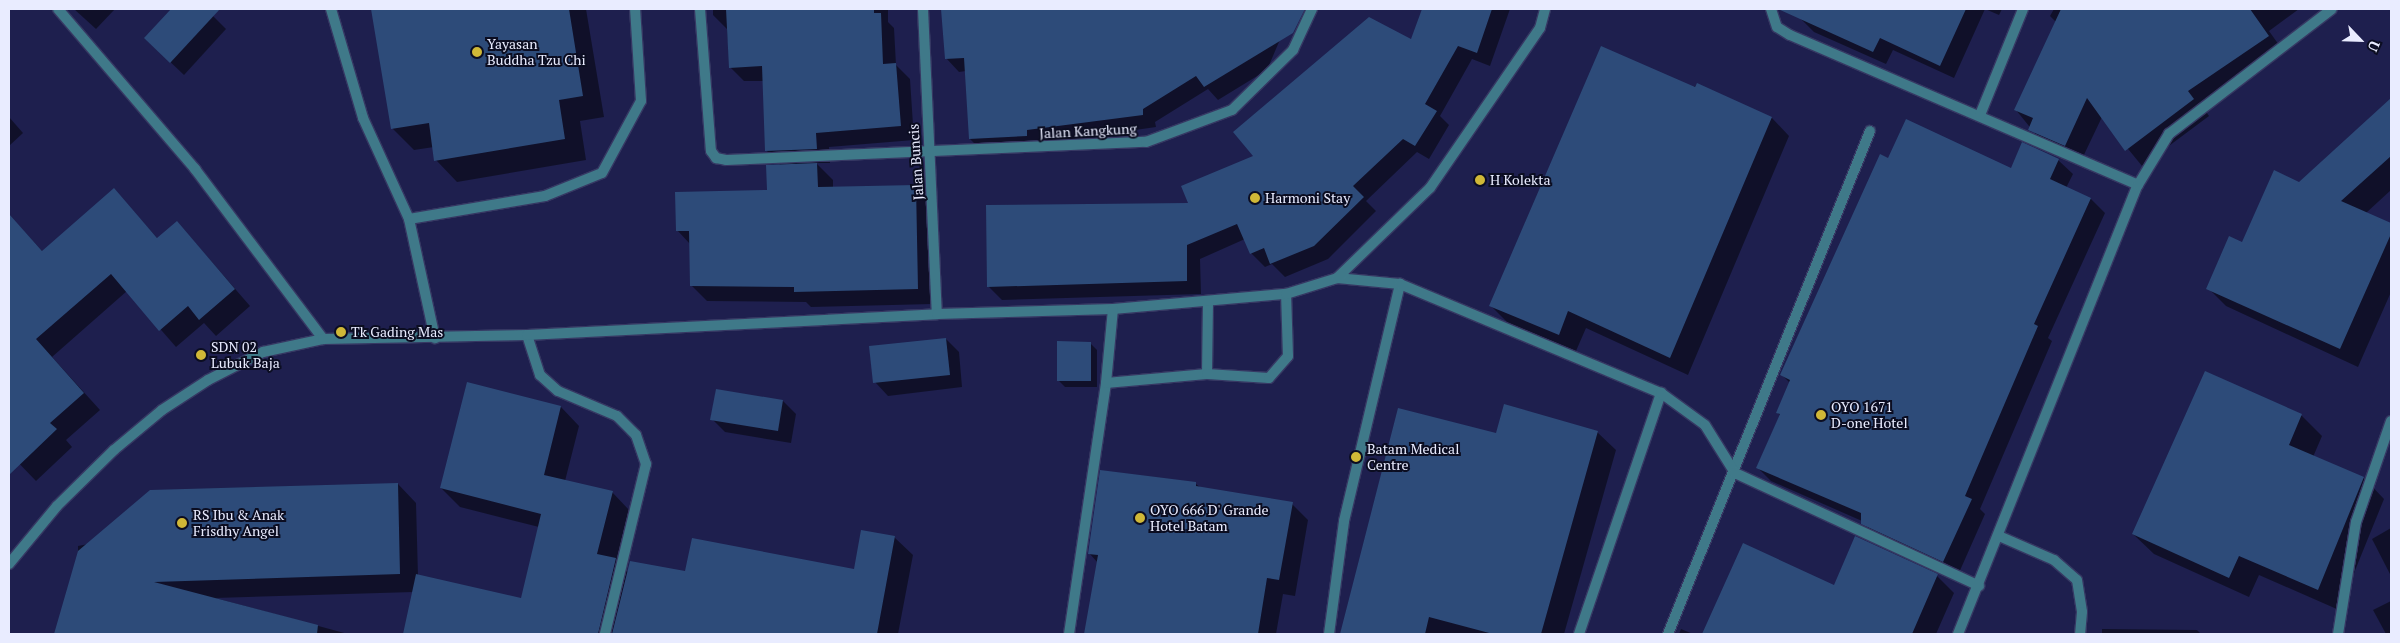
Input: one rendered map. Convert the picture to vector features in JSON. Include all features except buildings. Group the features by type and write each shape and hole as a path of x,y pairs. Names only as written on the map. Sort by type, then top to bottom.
{"street":[{"path":"58,9 195,169 323,339"},
{"path":"331,9 363,118 409,218 427,290 436,338"},
{"path":"409,218 545,196 602,173 642,101 635,9"},
{"name":"Jalan Kangkung","path":"700,9 711,151 716,158 929,154 1146,142 1232,110 1293,50 1312,9"},
{"name":"Jalan Buncis","path":"923,9 937,314"},
{"path":"1337,278 1430,188 1540,28 1545,9"},
{"path":"1771,9 1777,27 1790,35 1980,115 2138,185"},
{"path":"1980,115 2023,9"},
{"path":"1958,634 1980,586 2138,185 2169,134 2332,9"},
{"path":"1668,634 1735,473 1870,131"},
{"path":"9,564 57,506 114,450 162,410 208,380 263,352 323,339 527,335 937,314 1113,309 1286,294 1337,278 1400,284 1661,393 1705,425 1735,473 1980,586"},
{"path":"1329,634 1344,521 1400,284"},
{"path":"1106,383 1207,374 1269,378 1281,368 1288,356 1286,294"},
{"path":"1207,374 1208,301"},
{"path":"1069,634 1106,383 1113,309"},
{"path":"527,335 540,374 558,391 617,416 636,434 646,464 605,634"},
{"path":"1579,634 1661,393"},
{"path":"2338,634 2356,522 2391,421"},
{"path":"1999,536 2054,560 2077,580 2082,612 2080,634"}],"place":[{"name":"Yayasan Buddha Tzu Chi","path":"477,52"},
{"name":"H Kolekta","path":"1480,180"},
{"name":"Harmoni Stay","path":"1255,198"},
{"name":"Tk Gading Mas","path":"341,332"},
{"name":"SDN 02 Lubuk Baja","path":"201,355"},
{"name":"OYO 1671 D-one Hotel","path":"1821,415"},
{"name":"Batam Medical Centre","path":"1356,457"},
{"name":"OYO 666 D' Grande Hotel Batam","path":"1140,518"},
{"name":"RS Ibu & Anak Frisdhy Angel","path":"182,523"}]}
